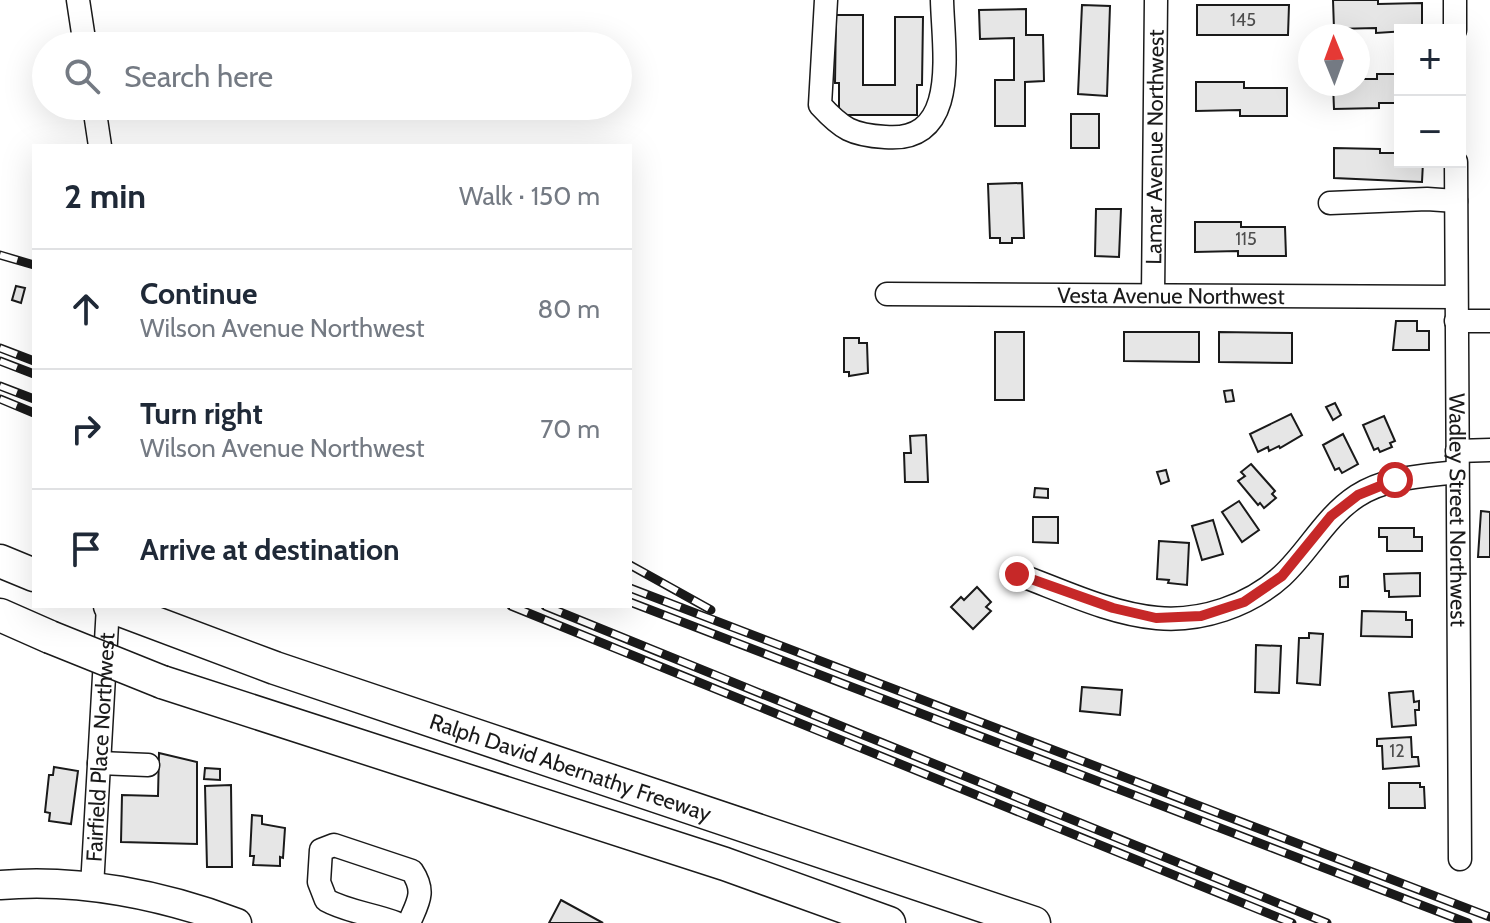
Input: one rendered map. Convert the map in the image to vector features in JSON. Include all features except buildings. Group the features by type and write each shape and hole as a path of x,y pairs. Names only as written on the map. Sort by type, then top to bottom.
{"highway":[{"path":"0,561 32,574"},
{"name":"Ralph David Abernathy Freeway","path":"114,608 290,673 1034,923"},
{"name":"Ralph David Abernathy Freeway","path":"0,615 162,682 725,864 889,923"}],"main road":[{"path":"0,885 92,887 160,899 237,923"}],"street":[{"path":"78,0 83,32"},
{"path":"826,0 820,105 850,133 889,138 917,134 928,126 942,99 942,0"},
{"name":"Lamar Avenue Northwest","path":"1153,295 1156,0"},
{"path":"1455,0 1455,24"},
{"path":"96,120 100,144"},
{"name":"Wadley Street Northwest","path":"1456,168 1460,859"},
{"path":"1330,203 1427,199 1456,201"},
{"name":"Vesta Avenue Northwest","path":"887,294 1456,297"},
{"path":"1456,321 1490,321"},
{"path":"1017,574 1113,608 1156,618 1201,616 1244,602 1282,576 1331,516 1358,495 1490,450"},
{"name":"Fairfield Place Northwest","path":"92,887 109,608"},
{"path":"99,763 148,765"},
{"path":"396,923 371,913 344,909 326,900 319,882 321,850 334,845 412,871 419,882 420,897 409,923"}],"railway":[{"path":"0,255 32,264"},
{"path":"0,348 32,360"},
{"path":"0,361 32,373"},
{"path":"0,386 32,398"},
{"path":"0,399 32,412"},
{"path":"632,566 711,610"},
{"path":"632,589 1490,917"},
{"path":"632,603 1468,923"},
{"path":"516,608 1292,923"},
{"path":"550,608 1327,923"}],"route":[{"path":"1017,574 1113,608 1156,618 1201,616 1244,602 1282,576 1331,516 1358,495 1395,480"}]}
